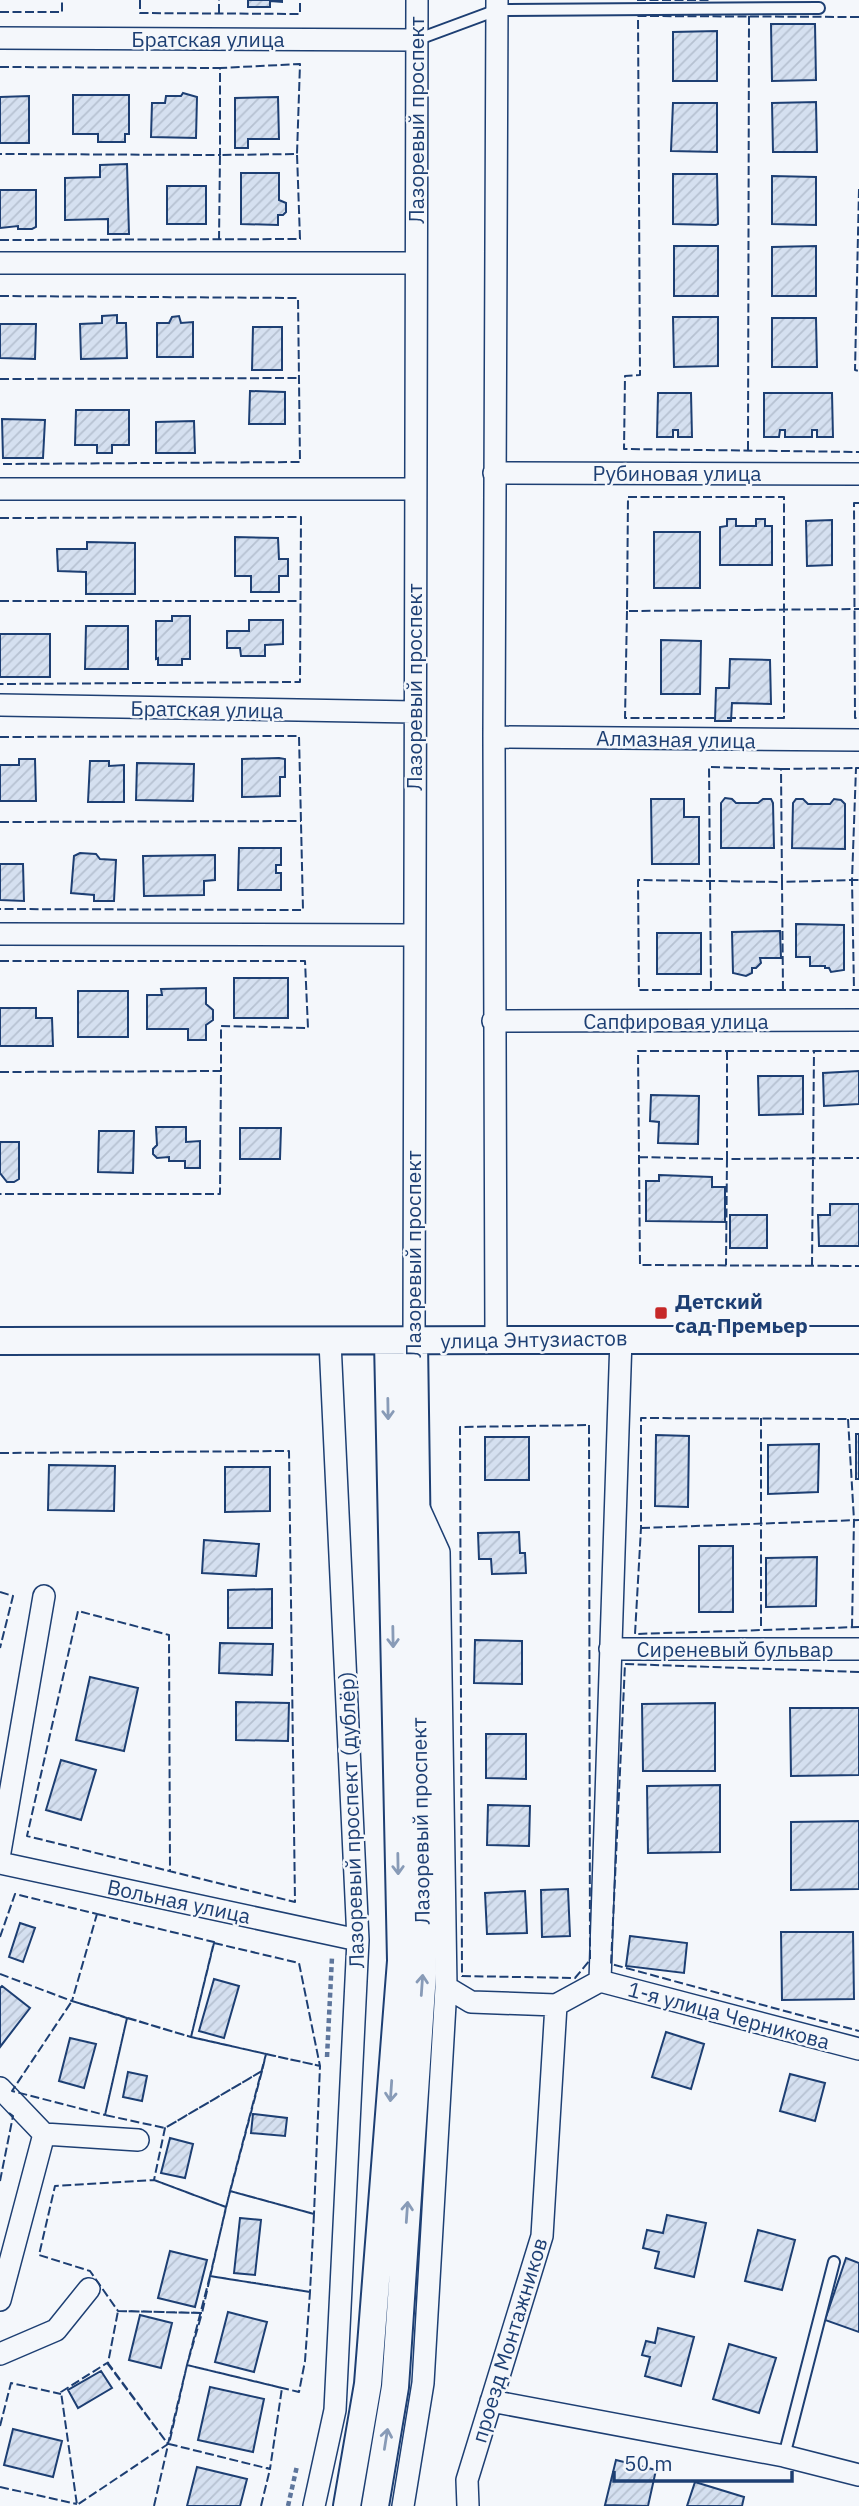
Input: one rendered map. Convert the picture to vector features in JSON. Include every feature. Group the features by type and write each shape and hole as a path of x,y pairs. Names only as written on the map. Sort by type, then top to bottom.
{"street":[{"name":"Лазоревый проспект","path":"347,2506 368,2384 401,1961 401,1341 413,935 416,0"},
{"path":"496,1339 494,473 497,5"},
{"name":"Братская улица","path":"0,38 416,40"},
{"path":"0,263 416,263"},
{"name":"Рубиновая улица","path":"494,473 859,474"},
{"path":"0,489 415,489"},
{"name":"Братская улица","path":"0,705 414,712"},
{"name":"Алмазная улица","path":"494,737 859,740"},
{"path":"0,934 413,935"},
{"name":"Сапфировая улица","path":"494,1021 859,1020"},
{"path":"446,1987 471,2002 556,2005 600,1981 621,1338"},
{"name":"улица Энтузиастов","path":"0,1341 330,1342 621,1338 859,1340"},
{"name":"Лазоревый проспект","path":"375,2506 395,2387 423,1973 415,1500 401,1341"},
{"name":"Лазоревый проспект (дублёр)","path":"314,2506 335,2410 358,1940 330,1342"},
{"path":"403,2506 423,2383 446,1987 439,1552 415,1500"},
{"path":"0,1853 44,1596"},
{"name":"Сиреневый бульвар","path":"610,1650 859,1649"},
{"name":"Вольная улица","path":"0,1863 358,1940"},
{"name":"1-я улица Черникова","path":"600,1981 859,2049"},
{"name":"проезд Монтажников","path":"468,2506 467,2480 542,2236 556,2005"},
{"path":"0,2088 44,2134 138,2140"},
{"path":"0,2300 44,2134"},
{"path":"0,2354 56,2330 89,2289"},
{"path":"491,2401 784,2456 859,2475"}],"lane":[{"path":"416,40 497,5 820,8"},
{"path":"784,2456 834,2262"}],"building":[{"path":"248,0 282,0 282,2 270,1 270,7 248,7"},
{"path":"771,24 815,24 816,80 772,81"},
{"path":"717,31 717,81 673,81 673,32"},
{"path":"183,93 197,97 196,138 151,137 152,103 165,103 166,96 181,96"},
{"path":"73,95 129,95 129,134 125,134 125,142 98,142 98,134 73,134"},
{"path":"29,96 29,143 0,143 0,97"},
{"path":"278,97 279,139 248,139 248,148 235,148 235,98"},
{"path":"816,102 817,152 773,152 772,103"},
{"path":"673,103 717,103 717,152 671,151"},
{"path":"127,164 129,234 108,234 108,219 65,220 65,178 100,177 100,165"},
{"path":"241,173 279,173 279,200 286,203 286,212 278,215 278,225 241,224"},
{"path":"673,174 717,174 718,224 673,224"},
{"path":"772,176 816,177 816,225 772,224"},
{"path":"167,186 206,186 206,224 167,224"},
{"path":"0,190 36,190 36,227 0,228"},
{"path":"674,246 718,246 718,296 674,296"},
{"path":"816,246 816,296 772,296 772,247"},
{"path":"117,315 117,323 126,323 127,358 81,359 80,324 102,323 102,316"},
{"path":"179,316 181,323 193,322 193,357 157,357 157,323 169,323 172,317"},
{"path":"673,317 718,317 718,366 674,367"},
{"path":"772,318 816,318 817,367 772,367"},
{"path":"0,324 36,324 35,359 0,358"},
{"path":"253,327 282,327 282,370 252,370"},
{"path":"250,391 285,392 285,424 249,424"},
{"path":"658,393 691,393 692,437 678,437 678,430 673,430 673,437 657,437"},
{"path":"764,393 832,393 833,437 817,437 817,430 812,430 812,437 785,437 785,430 780,430 779,437 764,437"},
{"path":"76,410 129,410 129,445 112,445 112,453 97,453 97,445 75,445"},
{"path":"2,419 45,420 43,458 3,458"},
{"path":"194,421 195,453 156,453 156,422"},
{"path":"727,519 736,519 736,526 756,526 756,519 765,519 765,526 772,526 772,565 720,565 720,527 727,526"},
{"path":"832,520 832,565 807,566 806,521"},
{"path":"654,532 700,532 700,588 654,588"},
{"path":"235,537 278,538 279,559 288,559 288,576 279,576 279,592 251,592 251,576 235,576"},
{"path":"87,542 135,543 135,594 86,594 86,572 58,571 57,549 87,549"},
{"path":"172,616 190,616 190,659 182,659 182,665 158,665 156,621 172,621"},
{"path":"249,620 283,620 283,644 265,645 265,656 241,656 240,648 227,648 227,631 249,631"},
{"path":"86,626 128,626 128,669 85,669"},
{"path":"0,634 50,634 50,677 0,677"},
{"path":"661,640 701,641 700,694 661,694"},
{"path":"730,659 770,660 771,704 732,703 731,721 715,721 716,688 729,688"},
{"path":"19,759 35,759 36,801 0,801 0,765 19,765"},
{"path":"242,759 285,759 285,777 280,777 280,796 242,797"},
{"path":"90,761 109,761 109,766 124,765 124,802 88,802"},
{"path":"137,763 194,764 193,801 136,800"},
{"path":"725,798 736,803 758,803 763,799 771,799 774,848 721,848 721,803"},
{"path":"651,799 684,799 684,817 699,817 699,864 652,864"},
{"path":"796,799 803,799 808,804 830,804 834,799 845,804 845,849 792,848 793,803"},
{"path":"239,848 281,848 281,865 276,865 276,873 281,873 281,890 238,890"},
{"path":"80,853 116,860 114,901 94,901 94,895 71,893 74,856"},
{"path":"215,855 215,880 204,881 204,895 144,896 143,856"},
{"path":"0,864 23,864 24,901 0,900"},
{"path":"796,924 844,925 844,970 831,972 825,966 810,966 810,957 796,957"},
{"path":"780,931 781,958 760,958 761,963 752,968 752,973 746,976 733,973 732,932"},
{"path":"657,933 701,933 701,974 657,974"},
{"path":"234,978 288,978 288,1018 234,1018"},
{"path":"206,988 206,1004 213,1010 213,1020 206,1025 206,1040 188,1040 188,1029 147,1029 147,995 162,995 161,989"},
{"path":"78,991 128,991 128,1037 78,1037"},
{"path":"0,1008 36,1008 36,1018 52,1018 53,1046 0,1046"},
{"path":"859,1071 859,1104 824,1106 823,1073"},
{"path":"758,1076 803,1076 803,1114 759,1115"},
{"path":"651,1095 699,1096 698,1144 658,1143 659,1122 650,1121"},
{"path":"156,1127 186,1127 186,1142 200,1141 200,1168 185,1168 185,1161 169,1161 169,1157 157,1158 153,1154 157,1145"},
{"path":"240,1128 281,1128 280,1159 240,1159"},
{"path":"99,1131 134,1131 133,1173 98,1172"},
{"path":"0,1142 19,1142 19,1179 14,1182 7,1182 0,1173"},
{"path":"659,1175 712,1177 712,1187 725,1187 725,1222 646,1221 646,1181 659,1181"},
{"path":"830,1204 859,1204 859,1246 819,1246 818,1215 830,1215"},
{"path":"730,1215 767,1215 767,1248 730,1248"},
{"path":"856,1434 859,1434 859,1479 856,1479"},
{"path":"656,1435 689,1436 688,1507 655,1506"},
{"path":"485,1437 529,1437 529,1480 485,1480"},
{"path":"819,1444 818,1492 768,1494 768,1445"},
{"path":"49,1465 115,1466 114,1511 48,1510"},
{"path":"225,1467 270,1467 270,1511 225,1512"},
{"path":"519,1532 520,1553 525,1553 526,1573 492,1574 491,1559 479,1559 478,1533"},
{"path":"204,1540 259,1544 256,1576 202,1573"},
{"path":"699,1546 733,1546 733,1612 699,1612"},
{"path":"817,1557 816,1606 766,1607 766,1558"},
{"path":"272,1589 272,1628 228,1628 228,1590"},
{"path":"475,1640 522,1641 522,1684 474,1683"},
{"path":"220,1643 273,1644 272,1675 219,1673"},
{"path":"90,1677 138,1688 124,1751 76,1740"},
{"path":"236,1702 289,1703 288,1741 236,1740"},
{"path":"715,1703 715,1771 643,1771 642,1704"},
{"path":"790,1708 859,1708 859,1775 791,1776"},
{"path":"486,1734 526,1734 526,1779 486,1778"},
{"path":"61,1760 96,1770 81,1820 46,1810"},
{"path":"720,1785 720,1852 648,1853 647,1786"},
{"path":"488,1805 530,1806 529,1846 487,1845"},
{"path":"859,1821 859,1889 791,1890 791,1822"},
{"path":"568,1889 570,1936 542,1937 541,1890"},
{"path":"525,1891 527,1933 487,1934 485,1893"},
{"path":"20,1923 35,1928 23,1962 9,1957"},
{"path":"781,1932 853,1932 854,1999 782,2000"},
{"path":"630,1936 687,1943 684,1973 626,1966"},
{"path":"214,1979 239,1986 224,2038 199,2031"},
{"path":"2,1986 30,2008 0,2047 0,1988"},
{"path":"666,2032 704,2044 691,2089 652,2077"},
{"path":"70,2038 96,2044 84,2088 59,2081"},
{"path":"128,2072 147,2076 142,2101 123,2097"},
{"path":"790,2074 825,2083 815,2121 780,2111"},
{"path":"253,2114 287,2118 285,2136 251,2133"},
{"path":"170,2138 193,2144 185,2178 161,2173"},
{"path":"667,2215 706,2223 694,2277 655,2268 659,2252 643,2248 647,2230 663,2233"},
{"path":"240,2218 261,2220 255,2275 234,2273"},
{"path":"758,2230 795,2240 782,2290 745,2281"},
{"path":"170,2251 207,2260 195,2307 158,2298"},
{"path":"846,2258 859,2263 859,2332 825,2320"},
{"path":"228,2312 267,2322 254,2372 215,2362"},
{"path":"140,2315 172,2323 161,2368 129,2360"},
{"path":"658,2328 694,2337 681,2386 645,2376 650,2357 642,2355 646,2341 655,2343"},
{"path":"729,2344 776,2358 759,2413 713,2399"},
{"path":"101,2371 112,2388 78,2408 68,2390"},
{"path":"210,2387 264,2399 253,2452 198,2440"},
{"path":"13,2429 62,2441 53,2477 4,2465"},
{"path":"616,2460 656,2470 648,2506 605,2505"},
{"path":"197,2467 247,2479 240,2506 187,2506"},
{"path":"695,2482 744,2497 742,2506 687,2506"}],"fence":[{"path":"0,12 62,12 62,0"},
{"path":"140,0 140,13 300,14 300,0"},
{"path":"219,0 219,13"},
{"path":"637,0 711,0"},
{"path":"859,17 638,16 640,375 625,376 624,449 859,452"},
{"path":"748,450 749,16"},
{"path":"219,240 220,155 297,154 300,64 220,68"},
{"path":"0,67 220,68 220,155 0,154"},
{"path":"0,240 300,239 297,154"},
{"path":"859,189 855,370 859,371"},
{"path":"0,296 298,298 300,462 0,464"},
{"path":"0,379 299,378"},
{"path":"727,718 784,718 784,497 628,497 627,611 859,609"},
{"path":"859,503 854,503 855,718 859,718"},
{"path":"0,518 301,517 300,682 0,684"},
{"path":"0,601 300,601"},
{"path":"627,611 625,718 717,718"},
{"path":"0,737 299,736 303,910 0,909"},
{"path":"711,990 709,767 781,769 782,882 638,880 639,990 859,990"},
{"path":"859,768 856,768 852,880 859,880"},
{"path":"781,769 856,768"},
{"path":"0,822 301,821"},
{"path":"783,990 782,882 852,880 854,990"},
{"path":"0,961 305,961 308,1028 221,1026 221,1071"},
{"path":"859,1051 638,1051 640,1265 859,1266"},
{"path":"727,1051 727,1159 859,1158"},
{"path":"812,1266 814,1051"},
{"path":"0,1072 221,1071 220,1194 0,1194"},
{"path":"639,1157 727,1159 726,1265"},
{"path":"859,1419 641,1418 641,1528 635,1634 859,1627"},
{"path":"761,1418 761,1626"},
{"path":"848,1419 854,1520 852,1627"},
{"path":"589,1425 590,1960 575,1978 462,1976 460,1427 589,1425"},
{"path":"0,1453 289,1451 295,1902 27,1836 78,1611 169,1635 170,1871"},
{"path":"641,1528 859,1520"},
{"path":"0,1592 13,1596 0,1648"},
{"path":"859,1672 625,1664 611,1964 859,2031"},
{"path":"0,1937 15,1894 97,1914 96,1917"},
{"path":"97,1914 214,1942 191,2037 72,2001 97,1914"},
{"path":"214,1943 299,1963 320,2066 191,2037 214,1943"},
{"path":"0,1974 72,2001"},
{"path":"72,2001 127,2018 105,2115 12,2091 72,2001"},
{"path":"127,2018 191,2037 266,2054 262,2071 165,2128 105,2115 127,2018"},
{"path":"266,2054 320,2066 314,2214 230,2191 266,2054"},
{"path":"262,2071 226,2207 154,2180 165,2128 262,2071"},
{"path":"0,2181 13,2116 9,2113"},
{"path":"154,2180 226,2207 202,2313 118,2311 90,2271 39,2255 55,2186 154,2180"},
{"path":"230,2191 314,2214 310,2292 210,2276 230,2191"},
{"path":"210,2276 310,2292 305,2361 299,2392 187,2365 210,2276"},
{"path":"118,2311 202,2313 168,2444 108,2363 118,2311"},
{"path":"107,2363 168,2444 77,2505 61,2392 107,2363"},
{"path":"187,2365 282,2388 270,2469 169,2444 187,2365"},
{"path":"0,2426 11,2383 61,2394"},
{"path":"154,2506 168,2445"},
{"path":"261,2506 270,2469 267,2468"},
{"path":"0,2487 77,2504"}],"place":[{"name":"Детский сад Премьер","path":"661,1313"}]}
